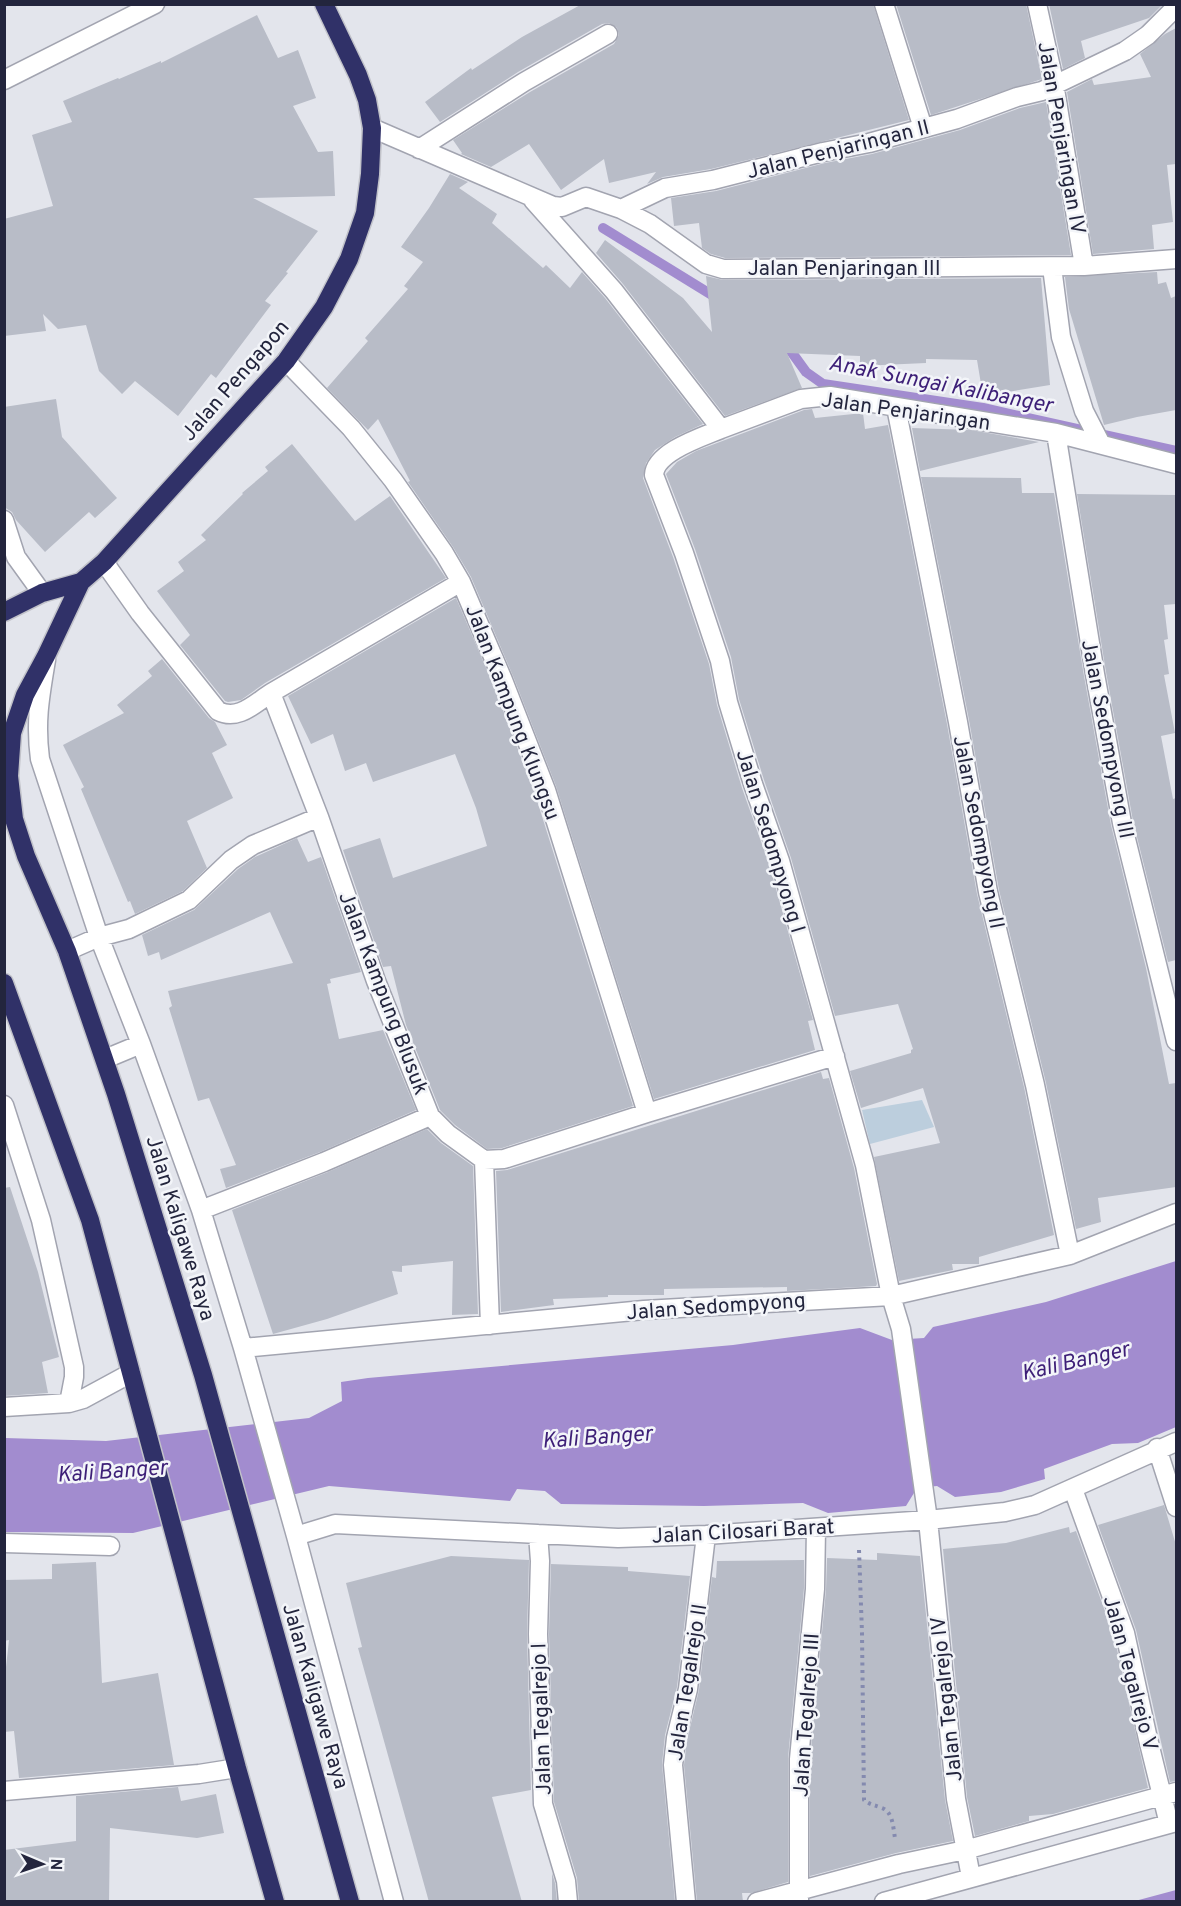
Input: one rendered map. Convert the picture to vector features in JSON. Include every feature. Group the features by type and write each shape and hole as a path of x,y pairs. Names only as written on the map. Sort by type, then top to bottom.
{"highway":[{"name":"Jalan Pengapon","path":"81,582 104,562 286,361 324,308 349,259 365,213 372,128 367,100 358,75 324,4"},
{"path":"4,612 42,593 81,582"},
{"name":"Jalan Kaligawe Raya","path":"81,582 25,695 12,733 9,776 14,819 26,856 67,951 105,1059 203,1375 350,1902"},
{"path":"4,839 26,856"},
{"path":"4,983 10,1012 90,1220 275,1902"}],"street":[{"path":"4,81 155,4"},
{"path":"884,4 923,128"},
{"name":"Jalan Penjaringan IV","path":"1037,4 1055,86 1081,265"},
{"name":"Jalan Penjaringan II","path":"621,209 665,188 713,180 823,152 869,143 1055,86 1125,51 1148,35 1176,8"},
{"path":"419,149 524,82 608,34"},
{"name":"Jalan Penjaringan III","path":"372,128 557,207 586,197 621,209 650,224 706,264 723,269 1052,267 1176,259"},
{"path":"530,196 615,291 721,429"},
{"path":"1052,267 1061,337 1084,411 1100,443"},
{"name":"Jalan Kampung Klungsu","path":"286,361 351,428 393,480 444,553 461,582 503,680 546,790 647,1113"},
{"name":"Jalan Penjaringan","path":"721,429 801,399 830,396 1056,433 1176,464"},
{"name":"Jalan Sedompyong II","path":"896,407 958,722 988,892 1035,1084 1070,1255"},
{"name":"Jalan Sedompyong I","path":"721,429 660,459 655,467 654,475 684,553 720,661 728,702 780,861 865,1166 891,1296 901,1329"},
{"name":"Jalan Sedompyong III","path":"1056,433 1122,823 1176,1041"},
{"path":"4,520 16,557 42,593"},
{"path":"104,562 140,613 218,711 225,714 239,714 461,582"},
{"path":"46,656 37,713 36,732 40,759 99,937 141,1044 201,1210 296,1536 394,1902"},
{"name":"Jalan Kampung Blusuk","path":"271,693 319,817 376,981 430,1116 448,1134 484,1160"},
{"path":"67,951 99,937 129,929 189,900 231,860 253,844 319,817"},
{"path":"105,1059 141,1044"},
{"path":"490,1325 484,1160 504,1159 835,1056"},
{"path":"4,1105 41,1220 74,1367 75,1377 69,1403"},
{"path":"201,1210 324,1162 430,1116"},
{"name":"Jalan Sedompyong","path":"243,1348 644,1310 891,1296 1070,1255 1176,1213"},
{"name":"Jalan Tegalrejo IV","path":"901,1329 928,1520 956,1799 971,1877"},
{"path":"4,1407 69,1403 83,1399 131,1373"},
{"name":"Jalan Cilosari Barat","path":"296,1536 335,1524 618,1538 816,1528 1005,1512 1035,1505 1176,1442"},
{"path":"1158,1449 1176,1507"},
{"name":"Jalan Tegalrejo V","path":"1073,1489 1125,1633 1148,1739 1170,1794 1173,1823"},
{"name":"Jalan Tegalrejo III","path":"799,1897 799,1759 815,1588 816,1528"},
{"name":"Jalan Tegalrejo I","path":"538,1534 540,1561 538,1634 543,1804 563,1871 568,1902"},
{"name":"Jalan Tegalrejo II","path":"686,1902 673,1765 676,1738 688,1689 706,1535"},
{"path":"4,1544 110,1546"},
{"path":"4,1791 199,1774 237,1768"},
{"path":"757,1902 799,1897 899,1864 965,1850 1170,1794"},
{"path":"884,1902 1173,1823"}],"path":[{"path":"858,1525 864,1800 870,1805 884,1808 889,1813 899,1864"}],"shaded area":[{"path":"922,1100 934,1127 870,1144 862,1110"}],"water":[{"name":"Kali Banger","path":"1176,1261 1176,1427 1138,1443 1112,1444 1044,1469 1045,1479 1001,1492 955,1497 937,1486 917,1488 906,1506 828,1513 803,1503 704,1506 561,1504 545,1491 517,1489 510,1501 329,1486 133,1533 5,1532 5,1438 106,1441 309,1418 342,1401 341,1382 368,1378 733,1345 860,1328 892,1340 924,1338 933,1327 1046,1302"},
{"path":"1176,1890 1176,1901 1135,1901"}],"building":[{"path":"582,4 873,4 909,120 711,169 663,177 647,184 656,172 609,183 604,159 561,190 529,144 491,167 461,154 453,140 614,44 619,35 617,28 609,23 602,24 518,72 440,122 425,102 471,68 472,70 522,37"},
{"path":"896,4 1026,4 1042,79 931,115"},
{"path":"1049,4 1163,4 1149,18 1081,41 1085,58 1063,69"},
{"path":"257,15 278,58 298,50 316,98 293,106 318,152 333,151 335,196 253,198 318,231 265,301 271,305 216,378 211,374 178,416 135,381 122,394 99,371 86,325 58,329 43,314 46,331 4,336 4,219 53,206 32,135 72,122 63,101 161,61 161,63"},
{"path":"1176,28 1176,164 1167,165 1173,222 1152,225 1154,249 1093,254 1067,92 1092,79 1094,85 1151,77 1140,54"},
{"path":"1046,102 1071,255 725,258 711,254 702,248 699,223 674,226 671,198 716,191 825,163 872,154 960,130 1020,108"},
{"path":"450,174 468,182 459,188 497,214 492,223 543,268 546,265 570,288 582,272 605,298 703,424 675,437 655,450 646,463 643,478 673,557 709,664 717,705 742,788 769,864 813,1020 808,1021 815,1050 654,1099 556,786 471,577 408,482 410,481 378,419 368,430 327,388 368,341 365,338 408,289 404,286 423,262 401,247"},
{"path":"605,240 683,298 712,332 706,276 723,280 1041,278 1050,385 983,396 977,360 926,359 926,363 860,366 860,356 787,353 802,388 725,416 623,284 596,253"},
{"path":"1157,272 1158,284 1166,282 1171,298 1176,296 1176,410 1104,425 1069,309 1065,277"},
{"path":"56,399 62,437 117,498 95,518 89,512 45,552 16,520 12,512 4,507 4,407"},
{"path":"812,409 815,418 863,413 865,429 888,425 947,724 977,894 1024,1087 1054,1235 979,1257 979,1264 952,1264 953,1270 899,1281 874,1157 940,1143 923,1088 861,1108 850,1071 911,1053 913,1049 898,1004 835,1016 791,858 739,699 731,657 695,549 666,474 677,462 696,451"},
{"path":"912,428 971,430 1039,442 920,471"},
{"path":"292,444 355,521 390,496 446,578 265,683 241,700 228,702 180,645 190,635 157,591 184,571 178,562 206,540 201,535 242,493 268,471 265,467"},
{"path":"921,477 1021,478 1022,493 1054,493 1111,825 1146,968 1169,1084 1176,1083 1176,1187 1098,1198 1101,1222 1076,1229 1046,1083 999,890 969,720"},
{"path":"1077,494 1176,495 1176,604 1164,605 1168,639 1164,640 1169,674 1164,675 1175,733 1161,736 1173,799 1176,798 1176,960 1168,962 1133,821"},
{"path":"456,598 493,684 535,794 633,1106 502,1148 487,1149 455,1125 440,1110 406,1025 391,966 383,967 343,850 380,838 393,878 487,846 476,808 455,754 373,782 366,763 345,771 333,734 311,744 288,696"},
{"path":"162,659 209,718 215,722 227,745 212,753 233,798 187,821 207,868 183,891 135,914 81,789 84,787 63,745 124,713 117,705 152,676 148,671"},
{"path":"297,838 308,862 321,857 361,972 330,979 331,983 327,984 339,1039 383,1030 416,1110 320,1152 226,1188 220,1169 236,1165 209,1098 198,1101 169,1008 172,1006 168,991 293,963 270,912 161,960 159,952 148,956 142,935 194,910 238,869 255,857"},
{"path":"821,1072 823,1079 829,1078 854,1168 876,1286 787,1291 787,1287 664,1289 664,1295 608,1295 608,1297 553,1299 554,1305 501,1312 496,1171 507,1170"},
{"path":"427,1129 441,1143 473,1166 478,1314 452,1315 453,1261 402,1266 402,1272 392,1271 398,1294 327,1319 273,1334 232,1210"},
{"path":"10,1187 38,1272 59,1357 42,1362 48,1393 4,1396 4,1188"},
{"path":"1164,1505 1176,1545 1176,1781 1170,1782 1136,1630 1098,1525"},
{"path":"1069,1527 1070,1533 1076,1531 1114,1636 1148,1788 1053,1814 1029,1816 1029,1821 975,1836 967,1797 943,1549 1006,1543"},
{"path":"877,1553 920,1556 945,1800 953,1841 896,1853 810,1876 810,1760 827,1558 877,1560"},
{"path":"451,1556 529,1560 527,1634 531,1790 492,1797 522,1902 429,1902 358,1648 362,1647 346,1583"},
{"path":"804,1560 804,1588 788,1758 788,1882 751,1893 742,1893 743,1902 697,1902 684,1765 687,1740 699,1690 712,1577 716,1578 717,1561"},
{"path":"96,1562 102,1683 158,1673 174,1765 19,1778 14,1731 4,1732 4,1685 9,1640 4,1641 4,1580 52,1579 52,1564"},
{"path":"551,1564 628,1567 628,1571 690,1576 677,1687 665,1735 662,1764 675,1902 579,1902 577,1878 554,1802 549,1634"},
{"path":"178,1787 181,1801 216,1794 224,1833 197,1838 110,1828 109,1902 4,1902 4,1850 76,1841 76,1796"},
{"path":"552,1873 555,1883 557,1902 552,1902"}],"waterway":[{"name":"Anak Sungai Kalibanger","path":"603,228 720,300"},
{"name":"Anak Sungai Kalibanger","path":"785,343 806,372 823,384 983,408 1176,451"}]}
